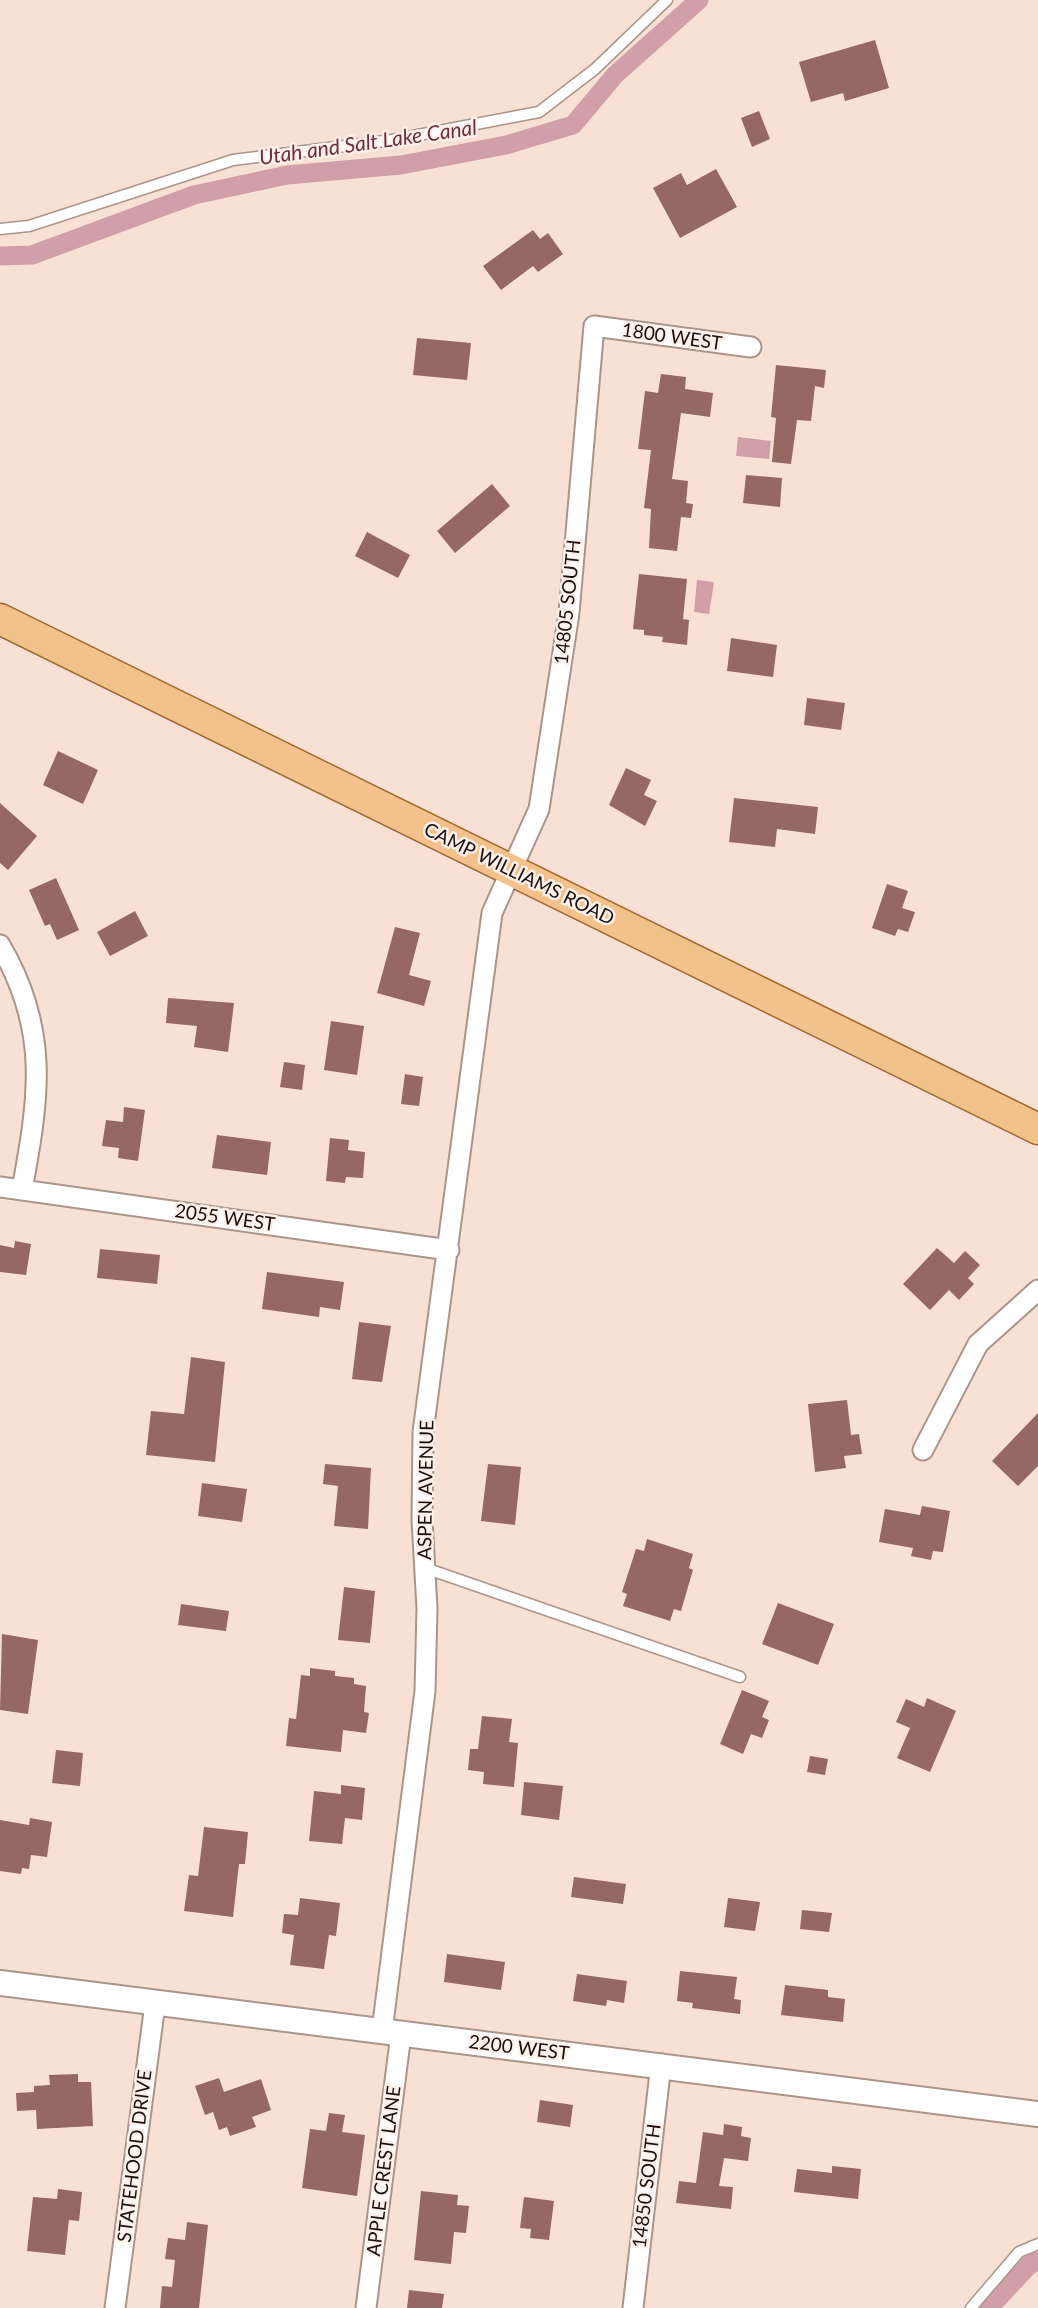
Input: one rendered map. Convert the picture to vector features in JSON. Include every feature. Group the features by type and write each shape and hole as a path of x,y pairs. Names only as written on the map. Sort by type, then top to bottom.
{"main road":[{"name":"CAMP WILLIAMS ROAD","path":"0,619 1038,1129"}],"street":[{"name":"1800 WEST","path":"594,326 751,347"},
{"name":"14805 SOUTH","path":"511,870 539,809 569,613 594,326"},
{"name":"ASPEN AVENUE","path":"391,2033 425,1691 427,1608 423,1432 449,1250 488,932 492,913 511,870"},
{"path":"0,945 26,1005 38,1053 35,1120 22,1190"},
{"name":"2055 WEST","path":"0,1187 449,1250"},
{"path":"923,1450 978,1344 1038,1290"},
{"name":"2200 WEST","path":"0,1983 391,2033 662,2064 1038,2114"},
{"name":"STATEHOOD DRIVE","path":"115,2308 155,2004"},
{"name":"APPLE CREST LANE","path":"366,2308 391,2033"},
{"name":"14850 SOUTH","path":"633,2308 662,2064"}],"lane":[{"path":"0,229 29,226 233,160 392,140 539,112 595,69 667,0"},
{"path":"425,1568 740,1677"},
{"path":"971,2308 1019,2252 1038,2244"}],"shaded area":[{"path":"738,437 771,441 769,459 736,456"},
{"path":"697,580 714,582 709,614 694,612"}],"building":[{"path":"875,40 889,88 845,101 843,93 811,102 799,62"},
{"path":"759,111 770,139 752,147 741,118"},
{"path":"716,169 737,207 680,238 653,188 681,173 687,185"},
{"path":"533,230 540,239 548,233 563,254 538,272 533,266 501,290 483,266"},
{"path":"417,338 471,343 467,380 413,375"},
{"path":"776,365 826,370 824,388 815,386 811,421 797,420 791,464 772,462 776,418 771,417"},
{"path":"661,374 686,377 685,389 713,393 710,417 681,413 672,479 688,481 686,503 693,504 691,518 681,517 677,551 649,548 651,509 644,508 651,450 638,449 645,391 658,393"},
{"path":"746,475 782,478 780,507 743,503"},
{"path":"492,484 510,506 455,553 437,531"},
{"path":"367,532 410,555 398,578 355,556"},
{"path":"639,574 687,579 683,619 689,620 687,645 662,642 663,637 644,635 644,630 633,629"},
{"path":"731,638 777,645 773,677 727,671"},
{"path":"807,698 845,703 841,730 804,725"},
{"path":"58,751 98,770 83,804 43,785"},
{"path":"626,768 651,780 644,795 657,801 645,826 609,805"},
{"path":"734,798 818,807 815,834 777,829 775,847 729,842"},
{"path":"0,803 37,836 8,870 0,863"},
{"path":"56,878 79,930 57,940 50,924 45,926 29,890"},
{"path":"887,884 908,891 902,908 915,912 908,932 898,929 895,936 872,928"},
{"path":"135,911 148,936 110,956 97,932"},
{"path":"395,927 420,933 409,975 431,981 424,1006 377,993"},
{"path":"168,998 234,1003 228,1052 194,1047 197,1026 166,1023"},
{"path":"331,1021 364,1026 357,1075 324,1070"},
{"path":"284,1062 305,1065 302,1090 280,1087"},
{"path":"405,1074 423,1077 419,1106 401,1104"},
{"path":"124,1107 145,1110 138,1161 118,1158 119,1148 102,1146 106,1120 123,1122"},
{"path":"217,1135 271,1142 267,1175 212,1168"},
{"path":"330,1138 349,1140 348,1150 365,1152 363,1178 346,1177 345,1183 326,1181"},
{"path":"15,1241 31,1244 26,1275 0,1272 0,1245 14,1248"},
{"path":"937,1248 954,1263 965,1251 980,1265 968,1278 974,1284 959,1300 949,1290 930,1310 903,1284"},
{"path":"100,1249 160,1255 157,1284 97,1278"},
{"path":"267,1272 344,1282 340,1310 320,1307 319,1317 262,1309"},
{"path":"359,1322 391,1326 382,1382 352,1379"},
{"path":"191,1357 225,1362 215,1462 146,1455 151,1411 184,1414"},
{"path":"847,1400 851,1435 859,1434 862,1454 844,1456 846,1468 815,1472 808,1404"},
{"path":"1038,1413 1038,1466 1018,1486 992,1461"},
{"path":"325,1464 371,1468 368,1529 334,1526 338,1486 323,1484"},
{"path":"488,1464 521,1467 515,1525 481,1521"},
{"path":"202,1483 247,1489 242,1522 198,1516"},
{"path":"922,1506 950,1511 943,1552 933,1551 931,1560 911,1556 913,1548 879,1542 885,1509 920,1515"},
{"path":"647,1539 693,1554 689,1568 693,1570 681,1611 674,1609 670,1621 623,1606 627,1594 622,1592 636,1549 644,1551"},
{"path":"344,1587 375,1591 370,1643 338,1640"},
{"path":"778,1603 834,1624 818,1665 762,1644"},
{"path":"181,1604 229,1611 226,1631 178,1625"},
{"path":"2,1634 38,1640 28,1714 0,1710"},
{"path":"310,1668 335,1671 335,1676 354,1678 354,1684 366,1686 364,1712 369,1713 366,1733 343,1730 341,1752 286,1746 289,1718 296,1719 301,1675 310,1676"},
{"path":"742,1690 769,1701 762,1717 769,1720 762,1738 751,1734 743,1754 720,1744"},
{"path":"927,1698 956,1711 930,1772 897,1758 910,1728 896,1722 906,1699 924,1707"},
{"path":"482,1716 512,1719 509,1742 518,1743 514,1787 483,1784 484,1772 468,1770 470,1749 478,1749"},
{"path":"56,1750 83,1753 80,1786 52,1783"},
{"path":"810,1756 828,1759 825,1775 807,1772"},
{"path":"524,1782 563,1786 559,1820 521,1815"},
{"path":"341,1785 365,1788 362,1820 345,1818 342,1844 309,1841 314,1791 341,1794"},
{"path":"30,1818 52,1822 47,1857 31,1855 29,1869 22,1868 21,1874 0,1871 0,1820 29,1825"},
{"path":"204,1827 248,1832 245,1864 239,1864 233,1917 184,1911 189,1875 198,1876"},
{"path":"574,1877 626,1884 623,1904 571,1897"},
{"path":"300,1898 340,1903 336,1936 329,1935 324,1969 290,1965 294,1935 282,1933 284,1914 298,1915"},
{"path":"728,1898 760,1902 755,1931 724,1927"},
{"path":"802,1910 832,1913 829,1932 800,1929"},
{"path":"447,1954 505,1962 501,1990 444,1982"},
{"path":"680,1971 737,1977 734,1999 741,2000 740,2014 692,2008 693,2003 677,2001"},
{"path":"577,1974 627,1981 624,2003 607,2000 606,2006 573,2001"},
{"path":"785,1985 828,1990 828,1997 845,1999 843,2022 781,2015"},
{"path":"78,2074 78,2082 91,2082 93,2126 37,2129 36,2110 17,2111 16,2093 34,2092 34,2086 50,2085 49,2075"},
{"path":"219,2078 224,2092 261,2079 271,2110 252,2117 256,2127 230,2136 227,2127 219,2130 213,2112 205,2115 195,2086"},
{"path":"540,2100 573,2105 570,2127 537,2122"},
{"path":"329,2113 345,2115 342,2132 365,2135 357,2196 302,2188 310,2129 326,2131"},
{"path":"724,2124 742,2127 741,2136 751,2138 748,2161 724,2158 719,2186 733,2187 731,2209 676,2203 679,2181 696,2183 703,2132 723,2135"},
{"path":"832,2166 861,2169 858,2199 794,2192 797,2169 832,2173"},
{"path":"58,2189 82,2192 79,2221 69,2220 65,2255 27,2251 33,2197 57,2199"},
{"path":"421,2191 458,2195 457,2205 469,2206 466,2233 454,2232 451,2264 414,2260"},
{"path":"524,2197 554,2201 549,2240 530,2238 531,2229 520,2228"},
{"path":"187,2222 208,2225 199,2308 160,2308 162,2286 172,2287 175,2260 165,2259 168,2238 185,2240"},
{"path":"409,2290 444,2294 442,2308 407,2308"}],"waterway":[{"name":"Utah and Salt Lake Canal","path":"0,256 32,255 194,195 287,175 401,165 506,145 573,125 615,75 699,0"},
{"path":"989,2308 1029,2265 1038,2261"}]}
